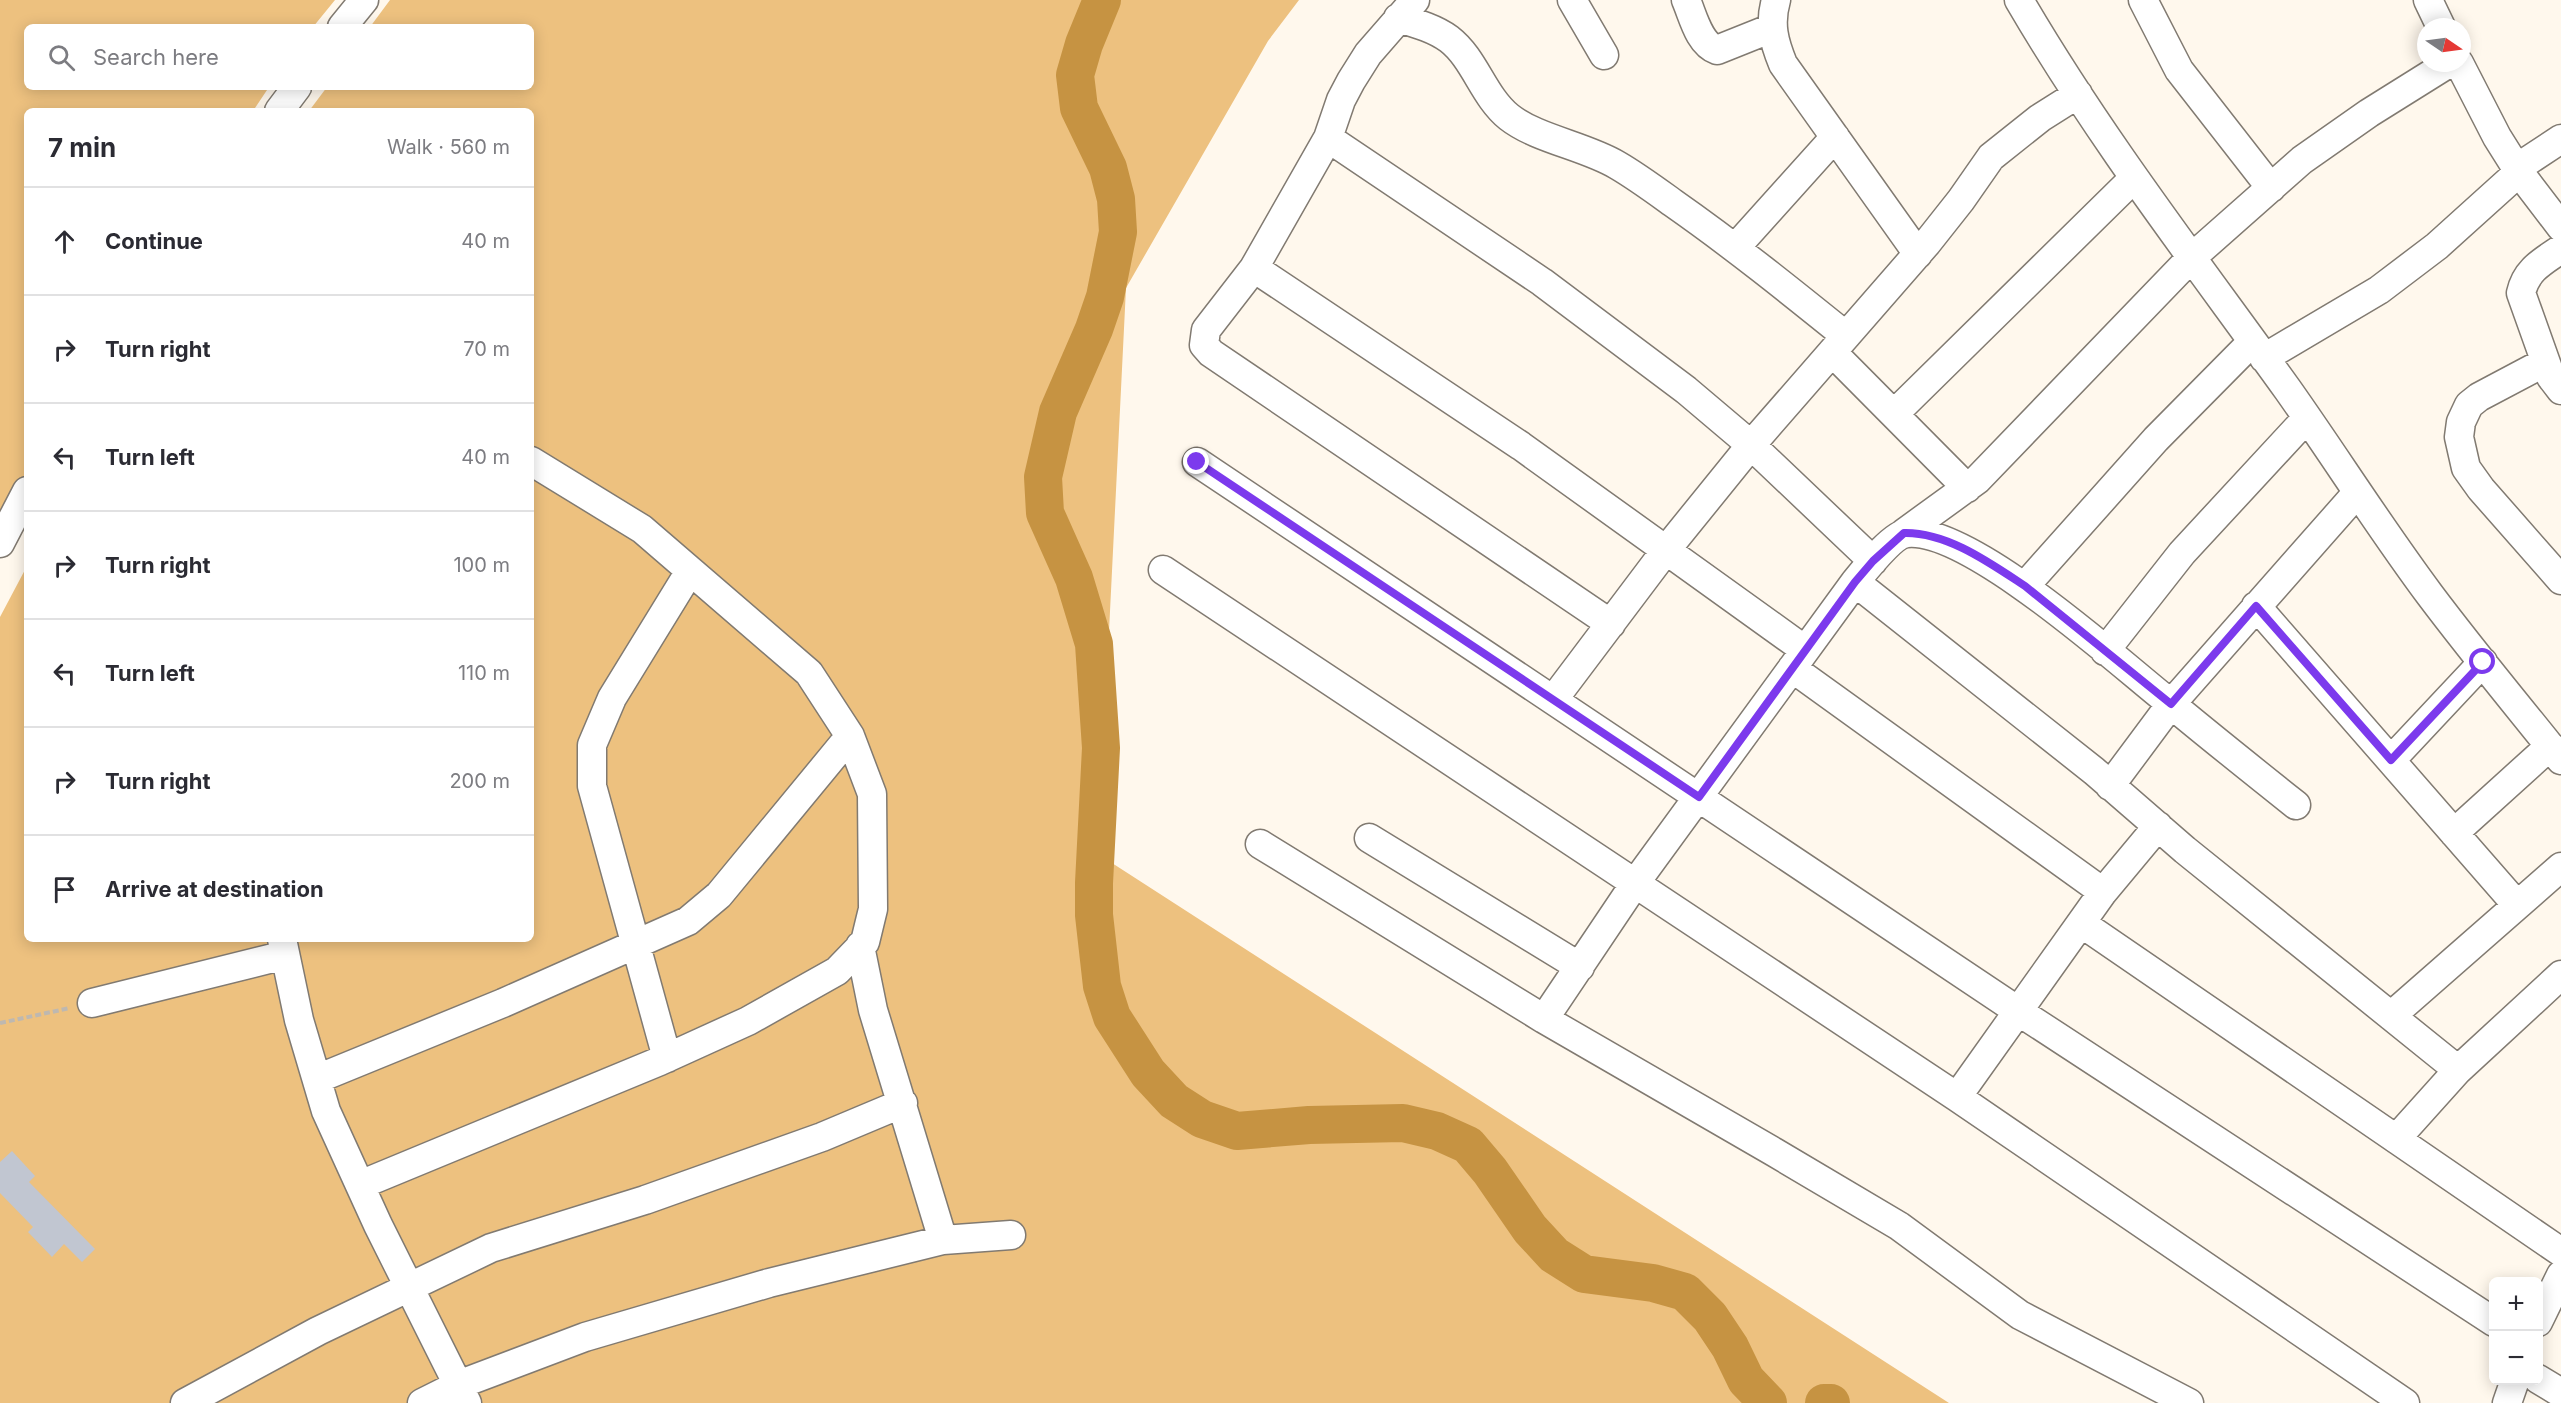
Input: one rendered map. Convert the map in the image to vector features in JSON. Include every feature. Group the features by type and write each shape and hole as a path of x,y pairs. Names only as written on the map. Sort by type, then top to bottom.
{"street":[{"path":"344,24 364,0"},
{"path":"1572,0 1604,55"},
{"path":"1686,0 1701,34 1712,48 1717,50 1772,28"},
{"path":"1776,0 1771,16 1772,28 1774,43 1783,64 1918,254"},
{"path":"2019,0 2078,94 2190,259 2258,350 2430,594 2555,753 2454,833"},
{"path":"2143,0 2180,70 2271,188"},
{"path":"2428,0 2437,18"},
{"path":"1611,624 1211,353 1204,345 1206,330 1254,268 1328,138 1341,100 1351,81 1368,54 1407,9 1450,40 1464,56 1495,104 1510,118 1525,127 1585,150 1616,165 1736,247 1839,344 1894,414 1967,488"},
{"path":"1544,1019 1636,882 1855,582 1873,561 1904,533 1967,488 1998,461 2190,259 2302,160 2359,119 2435,72"},
{"path":"2464,72 2497,137 2518,170 2561,227"},
{"path":"1553,700 1666,550 1751,445 1918,254 1961,200 1991,157 2040,118 2078,94"},
{"path":"1736,247 1835,137"},
{"path":"1328,138 1542,282 1686,390 1751,445 1873,561"},
{"path":"2025,586 2157,439 2258,350 2379,290 2437,246 2518,170 2561,139"},
{"path":"1894,414 2134,178"},
{"path":"2561,249 2532,269 2524,280 2521,293 2552,377 2561,390"},
{"path":"1254,268 1521,446 1666,550 1799,659 2103,892"},
{"path":"2546,362 2479,397 2469,405 2461,422 2459,437 2466,468 2481,489 2561,580"},
{"path":"2105,651 2182,553 2306,419"},
{"path":"1197,462 2018,1011 2489,1319"},
{"path":"360,1185 667,1058 748,1021 837,971 865,942 873,909 872,794 850,736 809,673 642,529 534,463"},
{"path":"2110,786 2171,704 2357,493"},
{"path":"0,543 24,497"},
{"path":"1904,533 1921,533 1955,546 2025,586 2296,805"},
{"path":"1163,570 1957,1097 2405,1403"},
{"path":"667,1058 592,786 592,745 612,698 690,571"},
{"path":"1855,582 1992,689 2458,1070"},
{"path":"2256,606 2517,905"},
{"path":"2391,760 2483,662"},
{"path":"316,1079 503,1003 688,921 719,895 850,736"},
{"path":"1957,1097 2103,892 2158,826"},
{"path":"1370,838 1580,967"},
{"path":"1260,844 1544,1019 1899,1226 2020,1315 2189,1403"},
{"path":"2391,1016 2561,867"},
{"path":"2081,923 2561,1252"},
{"path":"860,946 873,1010 943,1240"},
{"path":"92,1003 283,947 299,1020 326,1111 463,1394"},
{"path":"2396,1138 2458,1070 2561,975"},
{"path":"185,1403 318,1331 491,1248 645,1200 822,1137 903,1103"},
{"path":"422,1403 463,1394 585,1337 769,1283 943,1240 1011,1235"},
{"path":"2543,1312 2561,1275"},
{"path":"2543,1382 2561,1393"},
{"path":"2507,1403 2513,1385"}],"path":[{"path":"0,1023 92,1003"}],"shaded area":[{"path":"0,0 335,0 315,24 24,24 24,90 267,90 255,108 24,108 24,482 0,526"},
{"path":"390,0 1299,0 1268,41 1126,288 1098,854 1949,1403 0,1403 0,617 24,572 24,942 534,942 534,108 311,108 325,90 534,90 534,24 372,24"}],"building":[{"path":"12,1151 35,1176 29,1182 95,1249 82,1262 64,1244 52,1257 28,1232 33,1227 0,1193 0,1162"}],"waterway":[{"path":"1102,0 1084,44 1075,75 1079,108 1108,168 1116,199 1118,232 1105,297 1094,329 1058,412 1043,477 1045,513 1074,578 1094,644 1101,748 1094,915 1102,986 1112,1017 1148,1073 1174,1101 1202,1119 1237,1131 1309,1125 1403,1123 1437,1131 1468,1145 1490,1171 1530,1229 1554,1255 1584,1274 1653,1283 1685,1292 1710,1317 1730,1347 1746,1380 1768,1403"},
{"path":"1824,1403 1831,1403"}],"route":[{"path":"1197,462 1699,797 1855,582 1890,544 1904,533 1921,533 1934,537 2007,574 2171,704 2256,606 2391,760 2483,662"}]}
